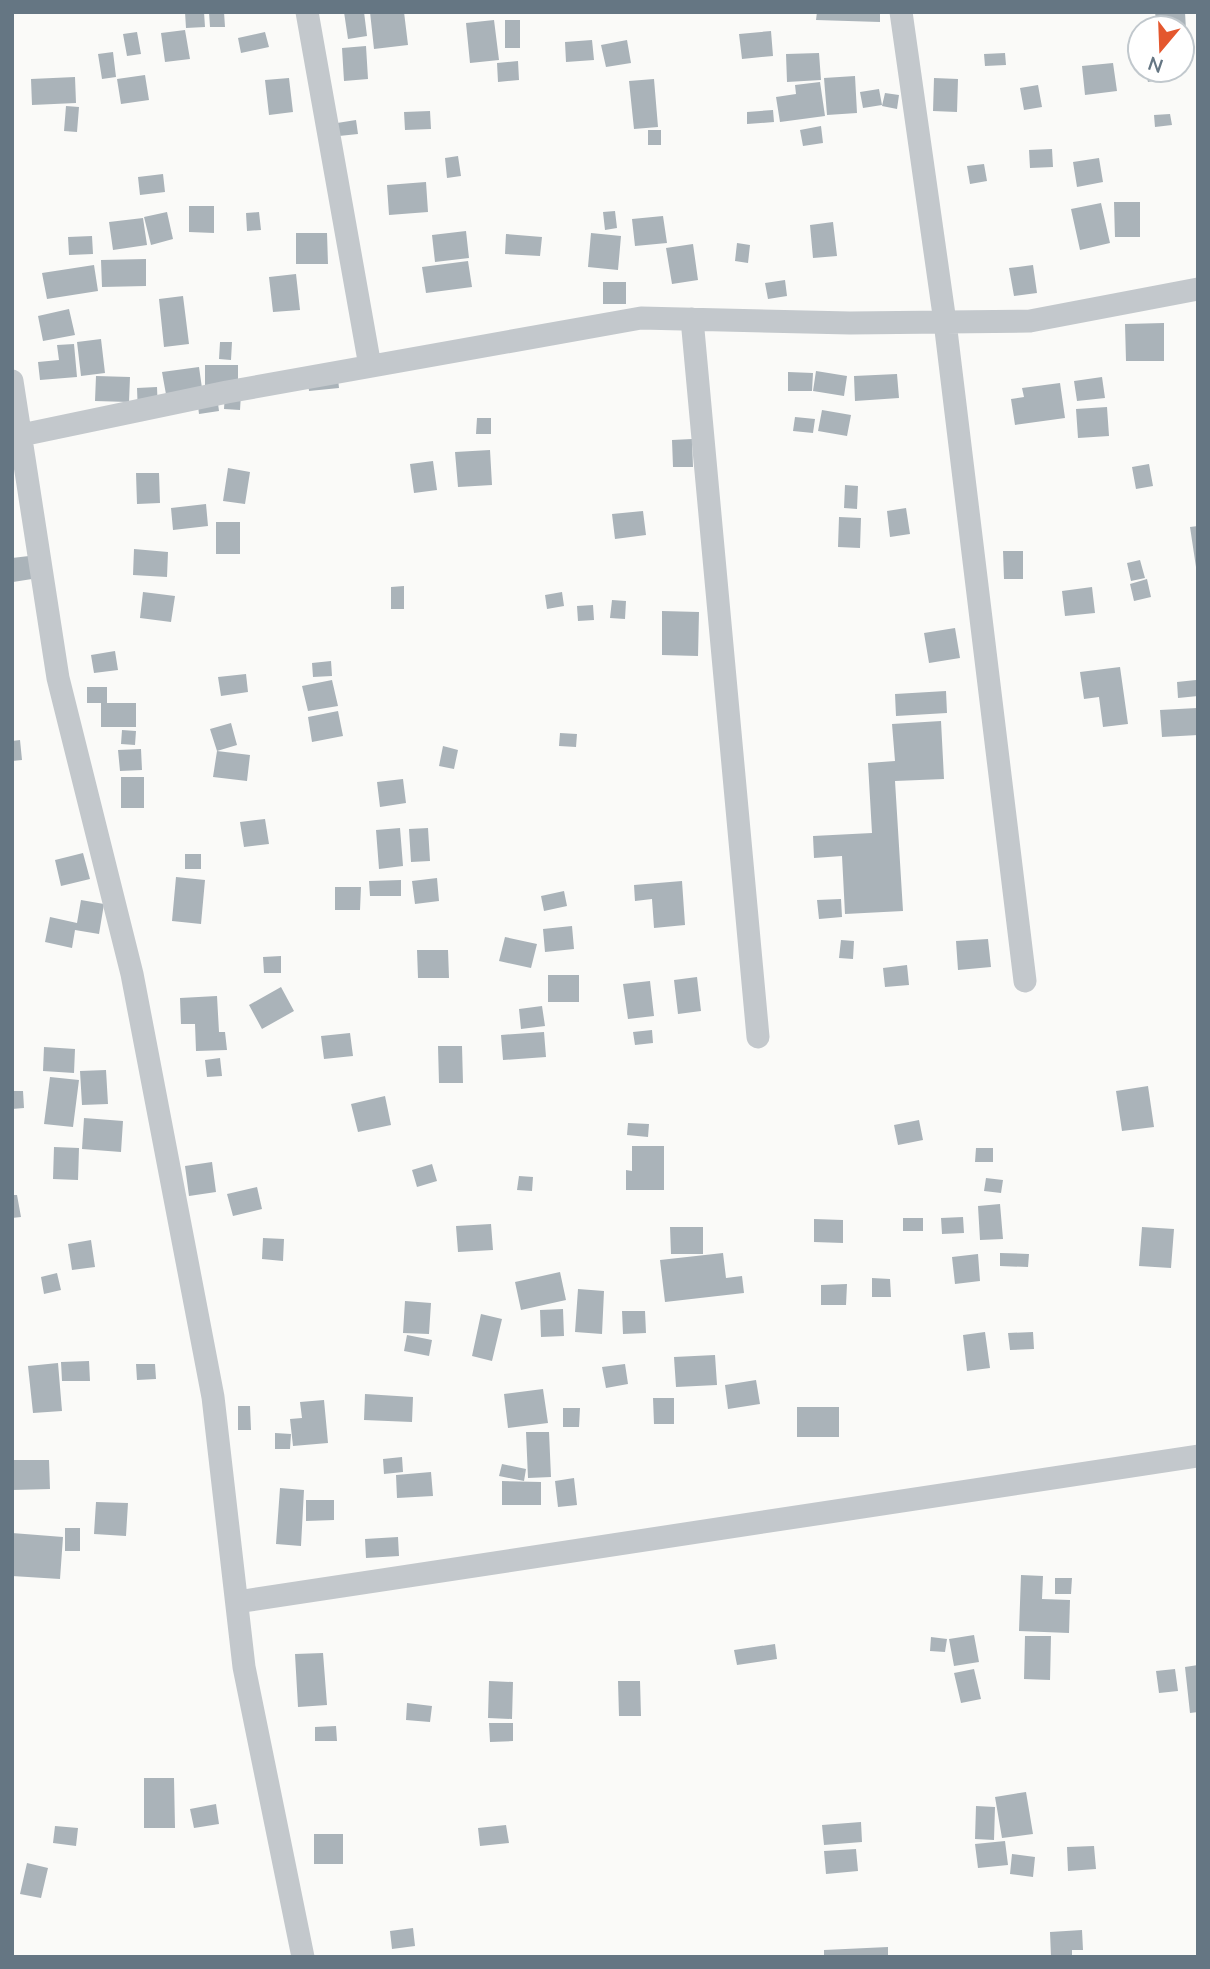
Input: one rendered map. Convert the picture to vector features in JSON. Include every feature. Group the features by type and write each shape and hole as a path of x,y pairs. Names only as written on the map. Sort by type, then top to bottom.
{"street":[{"path":"307,12 370,366"},
{"path":"901,12 946,322 1025,981"},
{"path":"16,436 227,392 641,318 850,323 1030,321 1198,289"},
{"path":"692,319 758,1037"},
{"path":"12,381 16,436 58,678 131,974 213,1397 244,1667 303,1957"},
{"path":"237,1602 1198,1456"}],"building":[{"path":"185,12 204,12 205,27 186,28"},
{"path":"209,12 224,12 225,27 210,27"},
{"path":"344,12 364,12 367,36 348,39"},
{"path":"370,12 404,12 408,45 374,49"},
{"path":"817,12 880,12 880,22 816,20"},
{"path":"1155,12 1185,14 1155,14"},
{"path":"494,20 499,60 470,63 466,23"},
{"path":"505,20 520,20 520,48 505,48"},
{"path":"185,30 190,59 165,62 161,33"},
{"path":"771,31 773,56 742,59 739,34"},
{"path":"137,32 141,54 127,56 123,34"},
{"path":"265,32 269,47 241,53 238,38"},
{"path":"592,40 594,60 566,62 565,42"},
{"path":"627,40 631,63 606,67 601,45"},
{"path":"366,46 368,79 344,81 342,48"},
{"path":"113,52 116,77 102,79 98,54"},
{"path":"819,53 821,80 787,82 786,54"},
{"path":"1005,53 1006,65 985,66 984,54"},
{"path":"518,61 519,80 498,82 497,63"},
{"path":"1113,63 1117,91 1085,95 1082,66"},
{"path":"145,75 149,100 121,104 117,79"},
{"path":"855,76 857,113 827,115 824,78"},
{"path":"75,77 76,103 32,105 31,79"},
{"path":"289,78 293,112 269,115 265,80"},
{"path":"934,78 958,79 957,112 933,111"},
{"path":"654,79 658,127 634,129 629,81"},
{"path":"820,82 825,116 780,122 776,97 796,94 795,85"},
{"path":"1038,85 1042,107 1024,110 1020,88"},
{"path":"879,89 882,105 863,108 860,92"},
{"path":"885,93 899,95 897,109 882,106"},
{"path":"66,106 79,107 77,132 64,131"},
{"path":"773,110 774,122 747,124 747,112"},
{"path":"430,111 431,129 405,130 404,112"},
{"path":"1170,114 1172,125 1155,127 1154,115"},
{"path":"356,120 358,134 339,136 337,123"},
{"path":"821,126 823,143 803,146 800,130"},
{"path":"648,130 661,130 661,145 648,145"},
{"path":"1052,149 1053,167 1030,168 1029,150"},
{"path":"458,156 461,176 447,178 445,158"},
{"path":"1099,158 1103,182 1077,187 1073,162"},
{"path":"984,164 987,181 970,184 967,166"},
{"path":"163,174 165,192 140,195 138,177"},
{"path":"426,182 428,212 389,215 387,185"},
{"path":"1114,202 1140,202 1140,237 1115,237"},
{"path":"1101,203 1110,243 1080,250 1071,209"},
{"path":"189,206 214,206 214,233 189,232"},
{"path":"615,211 617,228 605,230 603,212"},
{"path":"167,212 173,239 151,245 144,217"},
{"path":"259,212 261,230 247,231 246,213"},
{"path":"663,216 667,243 635,246 632,219"},
{"path":"143,218 147,245 113,250 109,222"},
{"path":"833,222 837,256 813,258 810,225"},
{"path":"466,231 469,258 435,262 432,235"},
{"path":"296,233 327,233 328,264 296,264"},
{"path":"591,233 621,236 618,270 588,267"},
{"path":"506,234 542,237 540,256 505,254"},
{"path":"92,236 93,254 69,255 68,237"},
{"path":"737,243 750,245 748,263 735,261"},
{"path":"693,244 698,280 672,284 666,248"},
{"path":"146,259 146,286 102,287 101,260"},
{"path":"468,261 472,287 426,293 422,267"},
{"path":"94,265 98,291 47,299 42,273"},
{"path":"1033,265 1037,293 1014,296 1009,268"},
{"path":"296,274 300,310 273,312 269,277"},
{"path":"785,280 787,296 768,299 765,283"},
{"path":"603,282 626,282 626,304 603,304"},
{"path":"183,296 189,344 164,347 159,299"},
{"path":"69,309 75,335 43,341 38,316"},
{"path":"1164,323 1164,361 1126,361 1125,324"},
{"path":"101,339 105,373 81,376 77,342"},
{"path":"220,342 232,342 231,360 219,359"},
{"path":"74,344 77,377 40,380 38,362 59,360 57,345"},
{"path":"205,365 238,365 238,391 205,391"},
{"path":"199,367 203,395 167,400 162,372"},
{"path":"337,369 339,388 309,391 307,372"},
{"path":"816,371 847,376 844,396 813,391"},
{"path":"788,372 813,373 812,391 788,391"},
{"path":"897,374 899,398 855,401 854,376"},
{"path":"96,376 130,377 129,402 95,401"},
{"path":"1102,377 1105,398 1077,401 1074,381"},
{"path":"1060,383 1065,418 1015,425 1011,399 1024,397 1022,388"},
{"path":"157,387 158,413 138,414 137,388"},
{"path":"225,393 241,394 240,410 224,409"},
{"path":"217,396 219,411 199,414 197,398"},
{"path":"1107,407 1109,436 1078,438 1076,409"},
{"path":"822,410 851,415 847,436 818,431"},
{"path":"795,417 815,419 813,433 793,431"},
{"path":"477,418 491,418 491,434 476,434"},
{"path":"692,439 693,467 673,467 672,440"},
{"path":"490,450 492,485 458,487 455,452"},
{"path":"433,461 437,490 414,493 410,464"},
{"path":"1149,464 1153,486 1136,489 1132,467"},
{"path":"228,468 250,472 245,504 223,501"},
{"path":"136,473 159,473 160,503 137,504"},
{"path":"845,485 858,486 857,509 844,508"},
{"path":"206,504 208,526 173,530 171,508"},
{"path":"906,508 910,534 890,537 887,511"},
{"path":"643,511 646,535 615,539 612,514"},
{"path":"839,517 861,518 860,548 838,547"},
{"path":"216,522 240,522 240,554 216,554"},
{"path":"1198,526 1198,567 1196,567 1190,527"},
{"path":"134,549 168,552 167,577 133,575"},
{"path":"1003,551 1023,551 1023,579 1004,579"},
{"path":"29,556 32,579 13,582 12,558"},
{"path":"1140,560 1145,578 1131,581 1127,563"},
{"path":"1147,579 1151,597 1134,601 1130,584"},
{"path":"404,586 404,609 391,609 391,587"},
{"path":"1092,587 1095,613 1065,616 1062,591"},
{"path":"143,592 175,596 171,622 140,618"},
{"path":"562,592 564,606 547,609 545,595"},
{"path":"612,600 626,601 625,619 610,618"},
{"path":"593,605 594,620 578,621 577,606"},
{"path":"662,611 699,612 698,656 662,655"},
{"path":"955,628 960,658 929,663 924,633"},
{"path":"115,651 118,670 94,673 91,655"},
{"path":"331,661 332,676 313,677 312,663"},
{"path":"1120,667 1128,724 1103,727 1099,697 1084,699 1080,672"},
{"path":"246,674 248,692 221,696 218,677"},
{"path":"332,680 338,706 308,711 302,686"},
{"path":"1196,680 1198,696 1178,698 1177,682"},
{"path":"87,687 107,687 107,703 136,703 136,727 101,727 101,703 87,703"},
{"path":"946,691 947,713 896,716 895,694"},
{"path":"1197,708 1198,735 1162,737 1160,710"},
{"path":"338,711 343,736 312,742 308,717"},
{"path":"941,721 944,779 895,781 903,911 845,914 842,856 814,858 813,836 872,833 868,763 895,761 892,724"},
{"path":"231,723 237,745 217,751 210,729"},
{"path":"122,730 136,731 135,745 121,744"},
{"path":"560,733 577,734 576,747 559,746"},
{"path":"20,740 22,760 12,761 12,741"},
{"path":"443,746 458,750 454,769 439,766"},
{"path":"141,749 142,770 120,771 118,750"},
{"path":"217,751 250,755 247,781 213,777"},
{"path":"121,777 144,777 144,808 121,808"},
{"path":"403,779 406,803 380,807 377,782"},
{"path":"265,819 269,844 244,847 240,822"},
{"path":"400,828 403,866 379,869 376,830"},
{"path":"428,828 430,861 411,862 409,829"},
{"path":"83,853 90,879 61,886 55,860"},
{"path":"185,854 201,854 201,869 185,869"},
{"path":"176,877 205,880 201,924 172,921"},
{"path":"437,878 439,901 415,904 412,881"},
{"path":"401,880 401,896 370,896 369,881"},
{"path":"682,881 685,925 654,928 652,899 635,901 634,885"},
{"path":"335,887 361,887 360,910 335,910"},
{"path":"564,891 567,906 544,911 541,896"},
{"path":"841,899 842,917 819,919 817,900"},
{"path":"81,900 104,904 99,934 75,930 72,948 45,942 50,917 77,923"},
{"path":"572,926 574,949 545,952 543,929"},
{"path":"505,937 537,944 531,968 499,961"},
{"path":"988,939 991,967 958,970 956,941"},
{"path":"841,940 854,941 853,959 839,958"},
{"path":"417,950 448,950 449,978 418,978"},
{"path":"281,956 281,973 264,973 263,957"},
{"path":"907,965 909,985 885,987 883,968"},
{"path":"548,975 579,975 579,1002 548,1002"},
{"path":"697,977 701,1011 678,1014 674,980"},
{"path":"650,981 654,1016 628,1019 623,984"},
{"path":"281,987 294,1011 262,1029 249,1005"},
{"path":"217,996 219,1032 225,1032 227,1050 196,1051 195,1024 181,1024 180,998"},
{"path":"542,1006 545,1026 521,1029 519,1009"},
{"path":"652,1030 653,1043 635,1045 633,1032"},
{"path":"544,1032 546,1057 503,1060 501,1035"},
{"path":"350,1033 353,1056 324,1059 321,1036"},
{"path":"438,1046 462,1046 463,1083 439,1083"},
{"path":"44,1047 75,1049 74,1073 43,1071"},
{"path":"220,1058 222,1076 207,1077 205,1060"},
{"path":"106,1070 108,1104 82,1105 80,1071"},
{"path":"50,1077 79,1080 73,1127 44,1124"},
{"path":"1148,1086 1154,1127 1122,1131 1116,1091"},
{"path":"12,1091 23,1091 24,1108 12,1109"},
{"path":"385,1096 391,1125 358,1132 351,1104"},
{"path":"84,1118 123,1121 121,1152 82,1149"},
{"path":"919,1120 923,1140 898,1145 894,1125"},
{"path":"628,1123 649,1124 648,1137 627,1135"},
{"path":"632,1146 664,1146 664,1190 626,1190 626,1170 632,1171"},
{"path":"54,1147 79,1148 78,1180 53,1179"},
{"path":"976,1148 993,1148 993,1162 975,1162"},
{"path":"212,1162 216,1192 189,1196 185,1166"},
{"path":"432,1164 437,1181 417,1187 412,1170"},
{"path":"519,1176 533,1177 532,1191 517,1190"},
{"path":"986,1178 1003,1180 1001,1193 984,1191"},
{"path":"257,1187 262,1209 233,1216 227,1194"},
{"path":"12,1195 17,1195 21,1217 12,1218"},
{"path":"1000,1204 1003,1239 980,1240 978,1206"},
{"path":"963,1217 964,1233 942,1234 941,1218"},
{"path":"903,1218 923,1218 923,1231 903,1231"},
{"path":"814,1219 843,1220 843,1243 814,1242"},
{"path":"491,1224 493,1250 458,1252 456,1226"},
{"path":"670,1227 703,1227 703,1254 671,1254"},
{"path":"1142,1227 1174,1229 1171,1268 1139,1266"},
{"path":"263,1238 284,1239 283,1261 262,1259"},
{"path":"91,1240 95,1267 72,1270 68,1244"},
{"path":"723,1253 726,1278 742,1276 744,1293 665,1302 660,1260"},
{"path":"1000,1253 1029,1254 1028,1267 1000,1266"},
{"path":"978,1254 980,1281 955,1284 952,1257"},
{"path":"560,1272 566,1300 521,1310 515,1282"},
{"path":"57,1273 61,1290 44,1294 41,1277"},
{"path":"872,1278 890,1279 891,1297 872,1297"},
{"path":"847,1284 846,1305 821,1305 821,1285"},
{"path":"578,1289 604,1291 602,1334 575,1332"},
{"path":"405,1301 431,1303 429,1334 403,1333"},
{"path":"563,1309 564,1336 541,1337 540,1310"},
{"path":"622,1311 645,1311 646,1333 623,1334"},
{"path":"481,1314 502,1319 492,1361 472,1356"},
{"path":"985,1332 990,1368 967,1371 963,1335"},
{"path":"1033,1332 1034,1349 1010,1350 1008,1333"},
{"path":"407,1335 432,1340 429,1356 404,1351"},
{"path":"715,1355 717,1385 676,1387 674,1357"},
{"path":"89,1361 90,1381 62,1381 61,1362"},
{"path":"58,1363 62,1411 33,1413 28,1366"},
{"path":"136,1364 155,1364 156,1379 137,1380"},
{"path":"625,1364 628,1384 606,1388 602,1367"},
{"path":"756,1380 760,1404 728,1409 725,1385"},
{"path":"543,1389 548,1423 508,1428 504,1394"},
{"path":"365,1394 413,1397 412,1422 364,1420"},
{"path":"653,1398 674,1398 674,1424 654,1424"},
{"path":"324,1400 328,1443 293,1446 290,1419 302,1418 300,1402"},
{"path":"238,1406 250,1406 251,1430 238,1430"},
{"path":"797,1407 839,1407 839,1437 797,1437"},
{"path":"563,1408 580,1408 579,1427 563,1427"},
{"path":"526,1432 549,1432 551,1477 528,1478"},
{"path":"275,1433 291,1434 290,1449 275,1449"},
{"path":"402,1457 403,1472 384,1474 383,1459"},
{"path":"12,1460 49,1460 50,1489 12,1490"},
{"path":"502,1464 526,1469 524,1481 499,1476"},
{"path":"431,1472 433,1496 397,1498 396,1475"},
{"path":"574,1478 577,1505 558,1507 555,1481"},
{"path":"502,1481 541,1482 541,1505 502,1505"},
{"path":"280,1488 304,1490 301,1546 276,1544"},
{"path":"306,1500 334,1500 334,1520 306,1521"},
{"path":"96,1502 128,1503 126,1536 94,1534"},
{"path":"65,1528 80,1528 80,1551 65,1551"},
{"path":"12,1533 63,1537 60,1579 12,1576"},
{"path":"398,1537 399,1556 366,1558 365,1539"},
{"path":"1021,1575 1043,1576 1042,1599 1070,1600 1069,1633 1019,1631"},
{"path":"1055,1578 1072,1578 1071,1594 1055,1594"},
{"path":"974,1635 979,1662 954,1666 949,1639"},
{"path":"1025,1636 1051,1636 1050,1680 1024,1679"},
{"path":"931,1637 947,1639 945,1652 930,1651"},
{"path":"775,1644 777,1659 737,1665 734,1650"},
{"path":"323,1653 327,1705 298,1707 295,1654"},
{"path":"1198,1665 1198,1712 1190,1713 1185,1667"},
{"path":"974,1669 981,1699 961,1703 954,1673"},
{"path":"1175,1669 1178,1691 1159,1693 1156,1671"},
{"path":"489,1681 513,1682 512,1719 488,1718"},
{"path":"618,1681 640,1681 641,1716 619,1716"},
{"path":"407,1703 432,1706 430,1722 406,1720"},
{"path":"489,1723 513,1723 513,1741 490,1742"},
{"path":"336,1726 337,1741 315,1741 315,1727"},
{"path":"144,1778 174,1778 175,1828 144,1828"},
{"path":"1026,1792 1033,1834 1002,1838 995,1797"},
{"path":"216,1804 219,1824 194,1828 190,1809"},
{"path":"976,1806 995,1807 994,1840 975,1839"},
{"path":"861,1822 862,1842 824,1845 822,1825"},
{"path":"506,1825 509,1843 480,1846 478,1828"},
{"path":"55,1826 78,1828 76,1846 53,1843"},
{"path":"314,1834 343,1834 343,1864 314,1864"},
{"path":"1005,1841 1008,1865 978,1868 975,1844"},
{"path":"1094,1846 1096,1869 1068,1871 1067,1847"},
{"path":"856,1849 858,1871 826,1874 824,1851"},
{"path":"1012,1854 1035,1857 1033,1877 1010,1874"},
{"path":"27,1863 48,1868 41,1898 20,1894"},
{"path":"413,1928 415,1946 392,1949 390,1931"},
{"path":"1082,1930 1083,1950 1072,1950 1072,1957 1051,1957 1050,1932"},
{"path":"888,1947 888,1957 824,1957 824,1950"}]}
